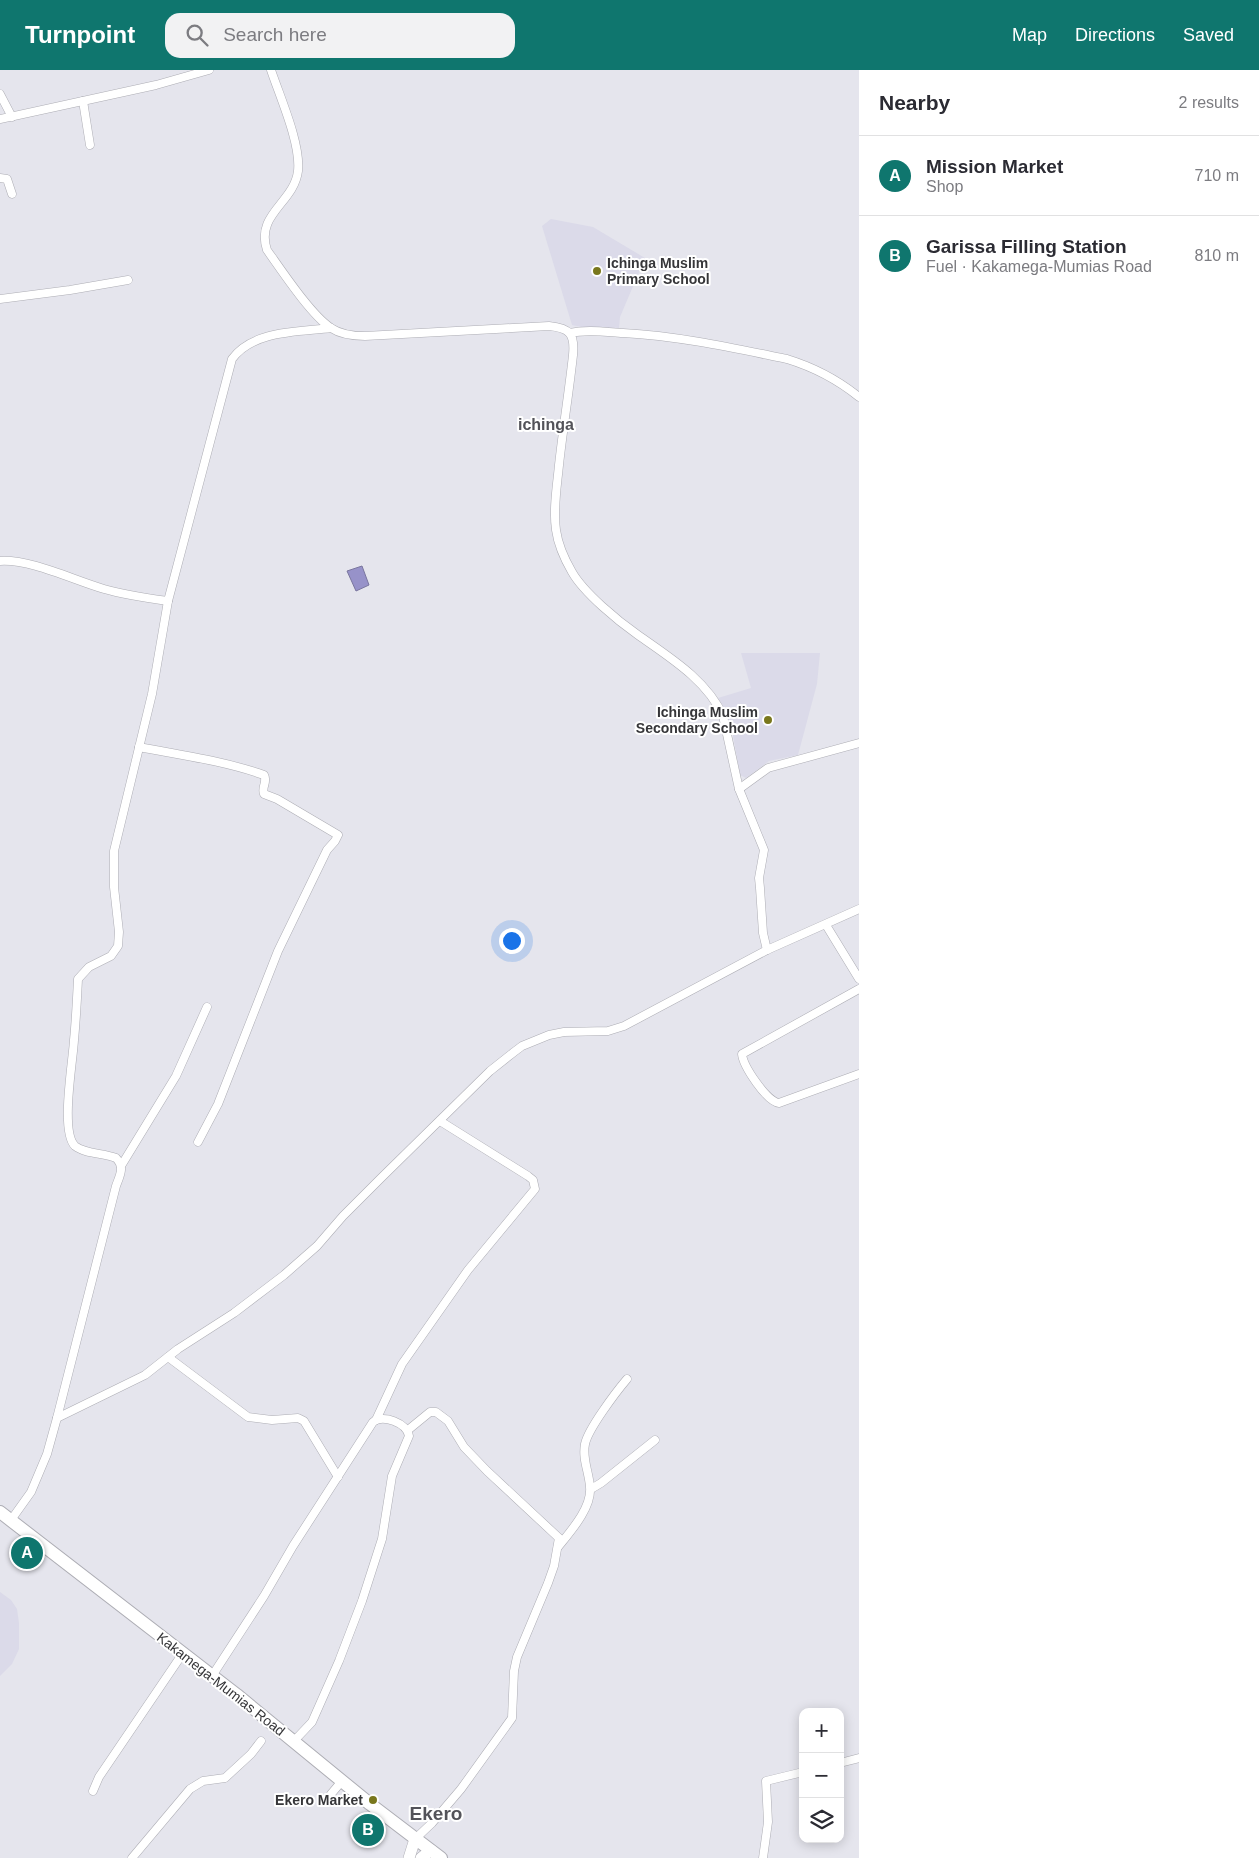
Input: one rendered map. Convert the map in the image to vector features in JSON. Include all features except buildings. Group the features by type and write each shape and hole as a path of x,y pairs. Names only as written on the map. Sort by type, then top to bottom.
{"highway":[{"name":"Kakamega-Mumias Road","path":"0,1512 294,1741 415,1839 431,1855"}],"main road":[{"path":"409,1858 415,1839"}],"street":[{"path":"0,119 156,84 209,70"},
{"path":"272,70 295,142 298,166 296,183 271,216 266,226 264,242 267,250 310,306 331,328 347,334 365,336 549,326 561,327 570,332 601,331 669,337 800,363 846,386 859,397"},
{"path":"0,94 12,117"},
{"path":"83,101 90,145"},
{"path":"0,178 7,179 12,194"},
{"path":"0,298 70,290 128,280"},
{"path":"11,1520 31,1492 47,1454 116,1186 122,1170 116,1158 84,1150 74,1144 70,1137 68,1094 78,979 89,967 111,956 118,946 119,932 113,860 152,694 168,601 232,360 242,348 261,339 276,335 331,328"},
{"path":"570,332 574,343 555,516 559,543 573,573 583,587 637,635 653,645 690,675 705,689 718,706 723,716 739,789 764,850 759,878 763,933 767,950"},
{"path":"0,561 45,569 119,593 168,601"},
{"path":"739,789 768,768 859,743"},
{"path":"139,747 216,761 264,774 266,780 262,790 264,794 277,799 338,835 327,850 282,942 218,1104 198,1142"},
{"path":"57,1418 145,1375 211,1326 234,1313 307,1255 343,1216 490,1071 522,1046 549,1035 564,1032 608,1031 624,1026 767,950 859,909"},
{"path":"826,924 859,979"},
{"path":"859,988 742,1054 744,1062 765,1095 774,1103 779,1104 859,1074"},
{"path":"121,1166 176,1076 207,1007"},
{"path":"212,1676 376,1420 402,1364 468,1270 535,1189 533,1180 528,1176 440,1121"},
{"path":"168,1358 248,1417 272,1420 298,1418 304,1421 338,1477"},
{"path":"557,1549 585,1511 591,1489 584,1453 588,1437 627,1379"},
{"path":"408,1430 432,1411 448,1421 464,1447 487,1472 558,1535 559,1543 548,1583 517,1656 514,1671 512,1718 461,1789 432,1823 415,1839"},
{"path":"294,1741 312,1722 339,1661 362,1601 382,1539 392,1476 409,1436 408,1430 404,1426 385,1419 376,1420"},
{"path":"591,1489 602,1483 655,1440"},
{"path":"93,1791 99,1777 183,1653"},
{"path":"132,1858 190,1789 203,1781 225,1778 251,1754 261,1741"},
{"path":"844,1762 859,1758"},
{"path":"763,1858 768,1822 766,1781 799,1773"},
{"path":"331,1794 342,1781"}],"shaded area":[{"name":"Ichinga Muslim Primary School","path":"551,219 593,227 645,258 620,317 619,328 572,325 542,226"},
{"path":"362,566 369,585 356,591 347,571"},
{"name":"Ichinga Muslim Secondary School","path":"741,653 820,653 817,684 798,755 769,761 746,778 740,775 731,724 718,698 751,688"},
{"path":"0,1592 11,1600 17,1609 19,1649 12,1664 0,1676"}],"place":[{"name":"Ichinga Muslim Primary School","path":"597,271"},
{"name":"Ichinga Muslim Secondary School","path":"768,720"},
{"name":"Mission Market","path":"27,1553"},
{"name":"Ekero Market","path":"373,1800"},
{"name":"Garissa Filling Station","path":"368,1830"}],"district":[{"name":"ichinga","path":"546,424"},
{"name":"Ekero","path":"436,1813"}]}
